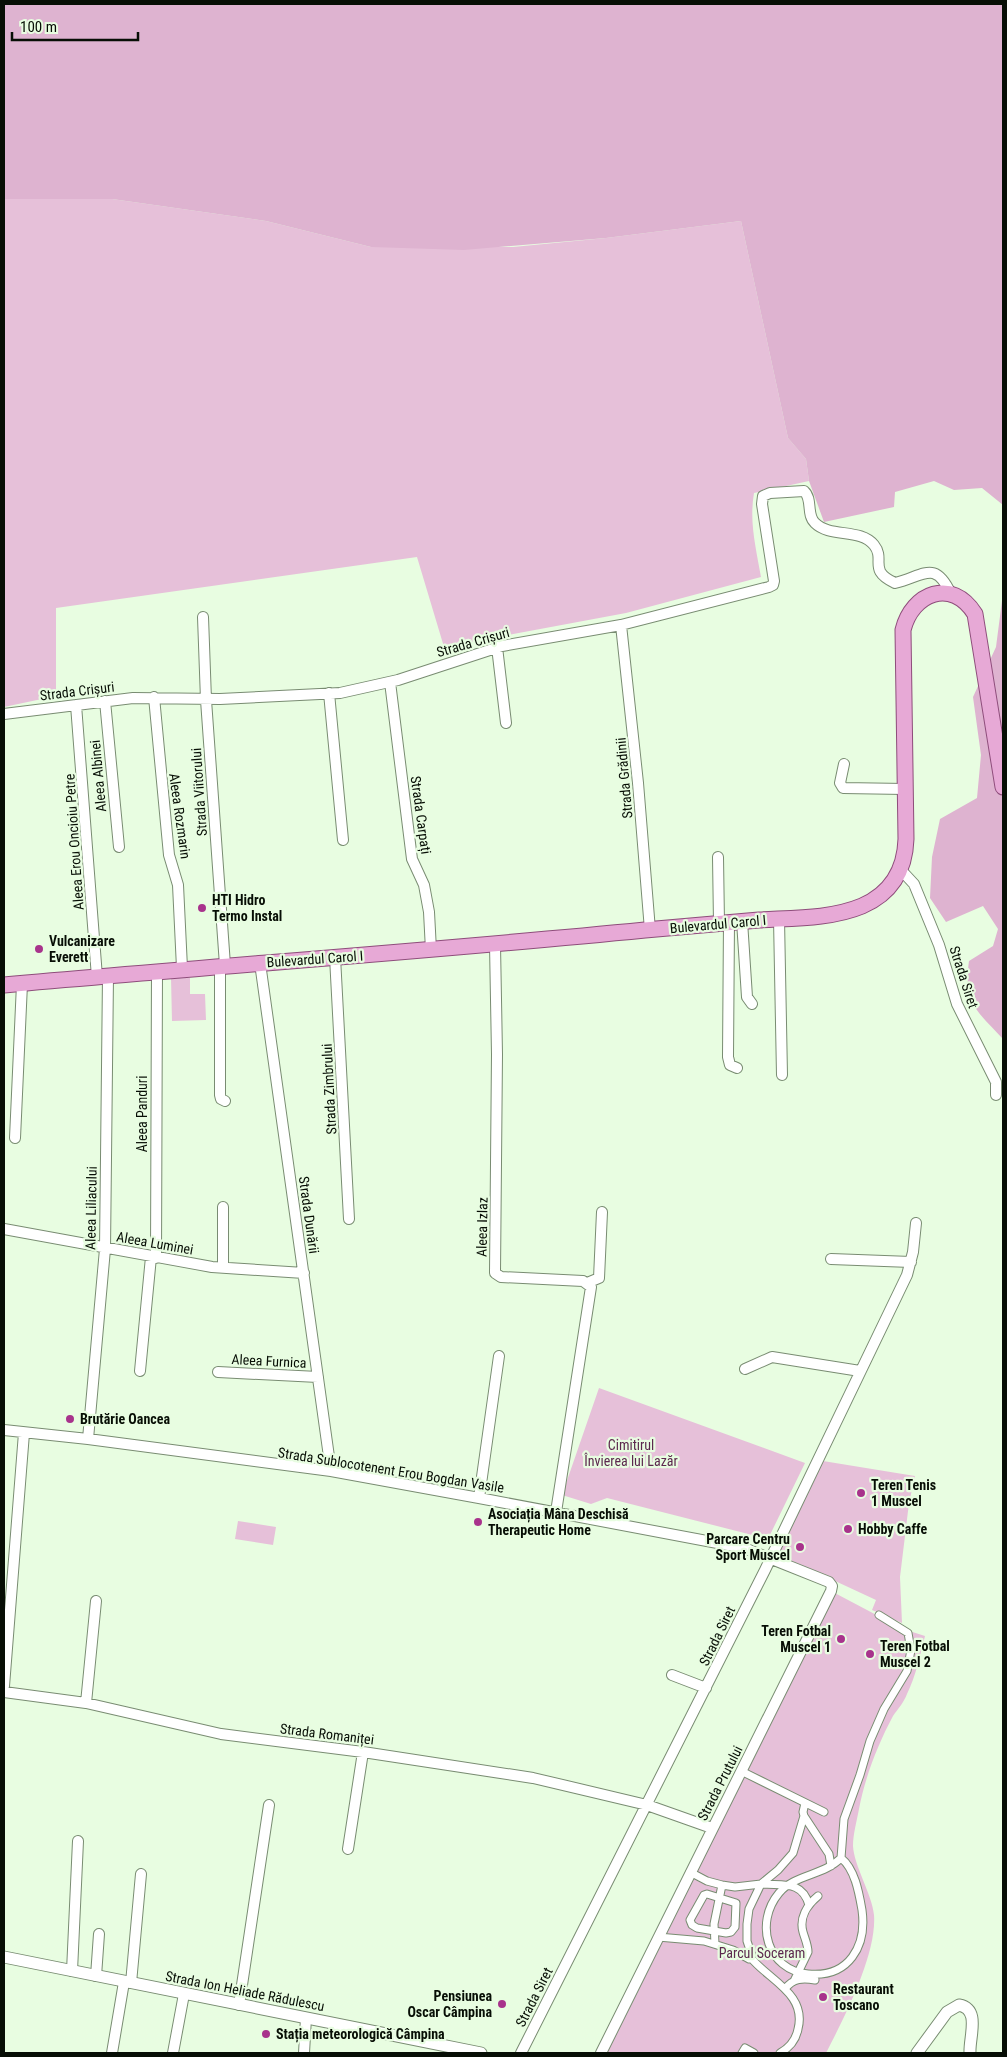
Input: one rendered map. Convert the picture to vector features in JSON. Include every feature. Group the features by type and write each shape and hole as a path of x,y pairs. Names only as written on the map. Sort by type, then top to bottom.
{"main road":[{"name":"Bulevardul Carol I","path":"4,985 182,968 495,945 779,919 833,913 861,906 886,892 892,886 901,870 906,850 902,630 905,619 924,597 941,593 951,594"},
{"path":"951,594 965,601 970,606 978,622 1003,788"}],"street":[{"name":"Strada Crișuri","path":"4,714 105,701 154,697 206,700 329,693 390,682 497,647 578,631 621,625 771,586 774,581 762,504 766,494 804,491 808,494 814,523 822,528 864,538 873,544 879,572 888,580 895,583 925,573 932,573 940,575 947,583 951,594"},
{"name":"Strada Viitorului","path":"203,617 206,700 223,965 220,1095 221,1099 225,1100"},
{"name":"Strada Grădinii","path":"621,625 637,773 650,930"},
{"path":"497,647 506,723"},
{"name":"Strada Carpați","path":"390,682 412,859 424,885 429,912 431,950"},
{"path":"329,693 343,840"},
{"name":"Aleea Rozmarin","path":"154,697 169,854 177,879 179,893 182,968"},
{"name":"Aleea Albinei","path":"105,701 119,848"},
{"name":"Aleea Erou Oncioiu Petre","path":"76,705 103,976"},
{"path":"844,764 840,782 844,788 905,788"},
{"path":"718,857 747,998 752,1004"},
{"name":"Strada Siret","path":"901,870 914,884 939,945 957,1004 996,1082 996,1095"},
{"path":"779,919 782,1076"},
{"path":"730,922 728,1057 730,1065 737,1068"},
{"name":"Aleea Izlaz","path":"495,945 497,1054 495,1273 501,1277 576,1280 587,1283"},
{"name":"Strada Zimbrului","path":"335,957 350,1219"},
{"name":"Strada Dunării","path":"260,963 331,1471"},
{"name":"Aleea Panduri","path":"140,1371 154,1257 157,971"},
{"name":"Aleea Liliacului","path":"88,1439 105,1248 103,976"},
{"path":"15,1138 22,984"},
{"path":"223,1207 223,1268"},
{"path":"556,1512 591,1292 587,1283 599,1278 602,1212"},
{"name":"Strada Siret","path":"521,2053 771,1557 907,1275 911,1262 916,1223"},
{"name":"Aleea Luminei","path":"4,1229 223,1268 304,1273"},
{"path":"831,1259 911,1262"},
{"path":"480,1498 499,1356"},
{"path":"745,1369 772,1356 860,1370"},
{"name":"Aleea Furnica","path":"218,1372 318,1376"},
{"name":"Strada Sublocotenent Erou Bogdan Vasile","path":"4,1430 88,1439 331,1471 744,1548 771,1557"},
{"path":"4,1686 24,1433"},
{"name":"Strada Prutului","path":"601,2053 832,1586 829,1582 771,1557"},
{"path":"86,1703 96,1601"},
{"path":"841,1858 850,1869 859,1895 863,1919 858,1948 853,1958 836,1970 810,1974 798,1971 783,1962 772,1951 767,1941 766,1920 770,1907 786,1886 798,1879 831,1866 841,1858 844,1819 870,1741 884,1709 904,1679 911,1650 908,1633 879,1615"},
{"path":"672,1674 706,1688"},
{"name":"Strada Romaniței","path":"4,1692 86,1703 220,1734 363,1752 533,1778 647,1805 712,1828"},
{"path":"348,1849 363,1752"},
{"path":"741,1771 824,1812"},
{"path":"751,1958 752,1953 747,1941 746,1924 749,1909 761,1884 782,1866 792,1853 804,1816 805,1803"},
{"path":"239,2005 269,1805"},
{"path":"804,1816 829,1854 831,1866"},
{"path":"72,1971 78,1841"},
{"path":"690,1872 707,1881 722,1885 761,1884 786,1886 802,1890 806,1895 809,1905"},
{"path":"112,2053 128,1982 142,1874"},
{"path":"715,1944 713,1930 718,1897 722,1885"},
{"path":"704,1894 736,1903 735,1927 731,1932 726,1934 713,1930 694,1927 690,1920 704,1894"},
{"path":"794,1981 806,1960 808,1952 802,1927 804,1914 809,1905 818,1896"},
{"path":"96,1976 99,1934"},
{"path":"658,1937 683,1938 715,1944 733,1950 745,1958 751,1958 785,1989 794,1998 800,2015 796,2036 787,2048 780,2053"},
{"name":"Strada Ion Heliade Rădulescu","path":"4,1957 481,2053"},
{"path":"785,1989 794,1981 801,1979 816,1980"},
{"path":"173,2053 184,1994"},
{"path":"917,2053 947,2012 958,2005 965,2006 970,2010 972,2017 970,2053"},
{"path":"304,2053 306,2018"},
{"path":"742,2053 745,2048 754,2053"}],"green space":[{"path":"4,199 112,199 266,221 371,247 513,247 606,238 741,221 788,438 806,459 809,481 754,493 752,514 761,577 626,613 444,647 417,557 56,608 56,696 4,707"},
{"path":"171,978 190,978 190,994 205,994 206,1020 172,1021"},
{"name":"Cimitirul Învierea lui Lazăr","path":"599,1388 805,1463 768,1539 607,1498 591,1504 562,1495"},
{"name":"Hobby Caffe","path":"823,1461 915,1476 909,1503 900,1577 902,1623 872,1610 876,1600 777,1554"},
{"path":"238,1521 276,1527 273,1545 235,1539"},
{"name":"Parcul Soceram","path":"831,1591 903,1629 925,1636 910,1687 882,1738 868,1773 854,1832 854,1854 873,1907 874,1931 858,1986 833,2039 826,2053 601,2053"}],"shaded area":[{"path":"4,4 1003,4 1003,505 982,488 954,490 934,481 895,492 894,507 824,522 809,481 806,459 788,438 741,221 606,238 464,250 371,247 266,221 112,199 4,199"},
{"path":"1003,593 1003,1039 979,1013 970,997 968,987 969,961 993,946 998,929 983,906 946,922 930,898 932,857 940,819 977,798 981,755 973,697 996,647"}],"place":[{"name":"HTI Hidro Termo Instal","path":"202,908"},
{"name":"Vulcanizare Everett","path":"39,949"},
{"name":"Brutărie Oancea","path":"70,1419"},
{"name":"Teren Tenis 1 Muscel","path":"861,1493"},
{"name":"Asociația Mâna Deschisă Therapeutic Home","path":"478,1522"},
{"name":"Hobby Caffe","path":"848,1529"},
{"name":"Parcare Centru Sport Muscel","path":"800,1547"},
{"name":"Teren Fotbal Muscel 1","path":"841,1639"},
{"name":"Teren Fotbal Muscel 2","path":"870,1654"},
{"name":"Restaurant Toscano","path":"823,1997"},
{"name":"Pensiunea Oscar Câmpina","path":"502,2004"},
{"name":"Stația meteorologică Câmpina","path":"266,2034"}]}
